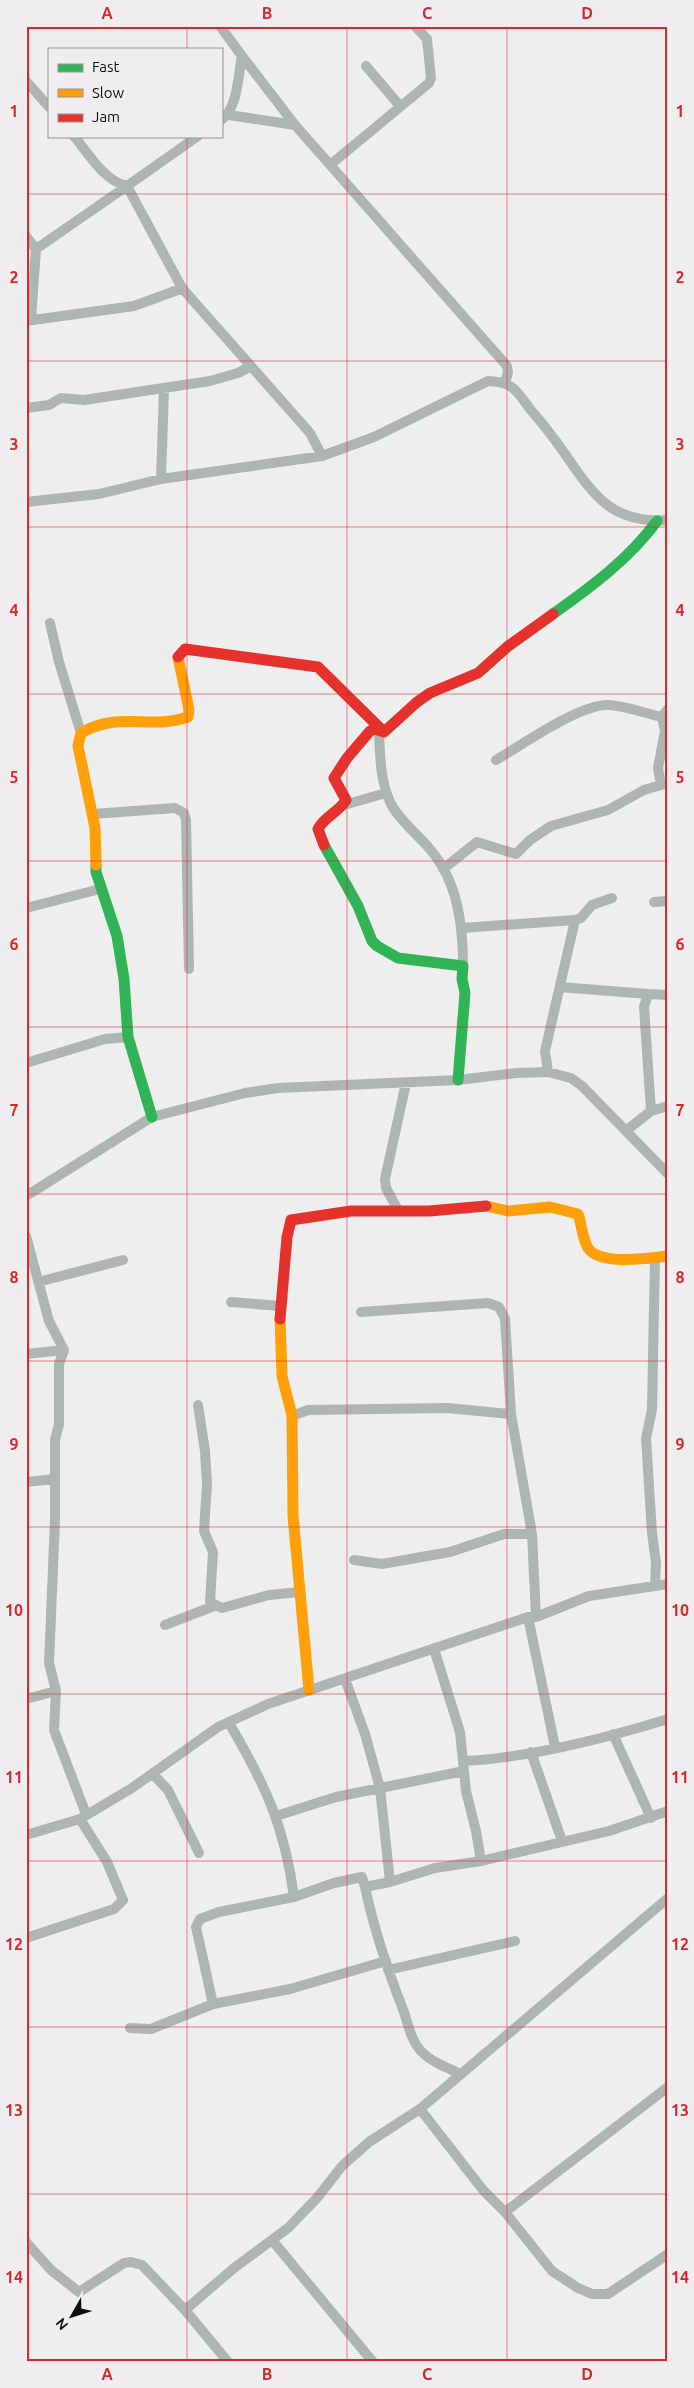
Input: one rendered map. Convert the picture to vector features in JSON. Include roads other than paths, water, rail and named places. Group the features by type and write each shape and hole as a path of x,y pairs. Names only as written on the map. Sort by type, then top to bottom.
{"street":[{"path":"220,26 295,125 507,366 508,373 505,382"},
{"path":"330,164 429,83 431,78 426,39 415,26"},
{"path":"242,56 225,118 295,125"},
{"path":"366,66 400,106"},
{"path":"26,81 48,106"},
{"path":"76,138 109,178 118,184 127,186 183,288 310,433 322,456"},
{"path":"36,248 195,138"},
{"path":"26,236 36,248 27,322 134,306 183,288"},
{"path":"26,408 48,405 61,398 84,400 210,381 238,373 251,366"},
{"path":"26,502 99,494 161,479 322,456 374,437 488,381 505,382 517,392 554,438 594,495 609,508 632,519 662,520"},
{"path":"161,479 164,388"},
{"path":"381,732 430,693 478,673 507,647 592,585 643,540 662,520"},
{"path":"50,623 81,733 78,746 93,814 96,872 117,936 124,979 128,1037 152,1117"},
{"path":"81,733 99,724 115,721 166,723 188,717 189,710 178,656 185,649 318,667 381,732 382,778 391,805 431,850 460,909 462,979 465,993 458,1080"},
{"path":"442,869 477,842 516,854 530,840 551,826 608,810 644,790 665,786 658,768 665,731 665,713 607,704 578,713 553,725 496,760"},
{"path":"344,806 346,800 334,778 346,758 370,731 375,729 381,732"},
{"path":"386,793 344,806 323,820 318,829 321,840 362,913 372,941 376,946 398,958 462,966"},
{"path":"93,814 175,808 184,813 186,820 189,969"},
{"path":"26,908 100,889"},
{"path":"462,928 575,920 582,918 592,905 612,898"},
{"path":"654,902 668,901"},
{"path":"548,1072 545,1051 575,920"},
{"path":"560,987 668,994"},
{"path":"648,994 644,1007 651,1111"},
{"path":"26,1064 105,1039 128,1037"},
{"path":"26,1196 152,1117 245,1093 278,1088 458,1080 517,1073 548,1072 571,1078 582,1086 627,1130 668,1174"},
{"path":"398,1210 386,1188 385,1179 406,1082"},
{"path":"627,1130 651,1111 668,1106"},
{"path":"308,1690 293,1516 292,1416 282,1376 279,1329 287,1237 291,1220 351,1212 429,1211 484,1206 508,1211 550,1207 578,1214 590,1250 597,1255 616,1259 668,1256"},
{"path":"26,1236 49,1321 64,1350 59,1364 59,1424 56,1440 49,1663 56,1691 54,1730 78,1788 83,1817 108,1862 123,1900 114,1909 26,1938"},
{"path":"655,1257 652,1410 646,1438 652,1532 656,1563 655,1585"},
{"path":"38,1282 123,1260"},
{"path":"231,1302 280,1306"},
{"path":"361,1312 488,1304 499,1306 506,1319 511,1414 532,1534 532,1617 555,1747"},
{"path":"26,1354 64,1350"},
{"path":"198,1405 205,1451 204,1531 213,1552 210,1602 214,1606 222,1608 269,1596 300,1592"},
{"path":"292,1416 308,1410 447,1408 511,1414"},
{"path":"26,1482 55,1479"},
{"path":"354,1560 382,1564 450,1552 504,1534 532,1534"},
{"path":"26,1835 83,1817 153,1774 218,1727 268,1704 532,1617 589,1596 668,1584"},
{"path":"165,1625 214,1606"},
{"path":"434,1649 460,1732 466,1791 481,1861"},
{"path":"346,1679 365,1734 380,1788 390,1882"},
{"path":"26,1698 56,1691"},
{"path":"276,1816 336,1797 380,1788 492,1759 613,1734 668,1719"},
{"path":"229,1723 264,1786 276,1816 288,1858 294,1898"},
{"path":"613,1734 651,1818"},
{"path":"531,1752 562,1841"},
{"path":"153,1774 168,1790 199,1853"},
{"path":"366,1887 390,1882 435,1868 481,1861 609,1831 668,1812"},
{"path":"213,2004 196,1927 200,1919 219,1912 294,1898 334,1883 362,1878 366,1887 371,1915 387,1965 420,2050 430,2058 461,2074"},
{"path":"185,2310 234,2268 288,2228 317,2198 342,2166 369,2142 420,2109 668,1898"},
{"path":"130,2028 151,2029 213,2004 290,1989 387,1965 515,1941"},
{"path":"505,2212 668,2087"},
{"path":"420,2109 483,2190 505,2212 552,2271 578,2288 592,2294 608,2294 668,2254"},
{"path":"272,2240 373,2362"},
{"path":"26,2242 51,2270 79,2292 124,2263 131,2262 142,2265 185,2310 228,2362"}]}
